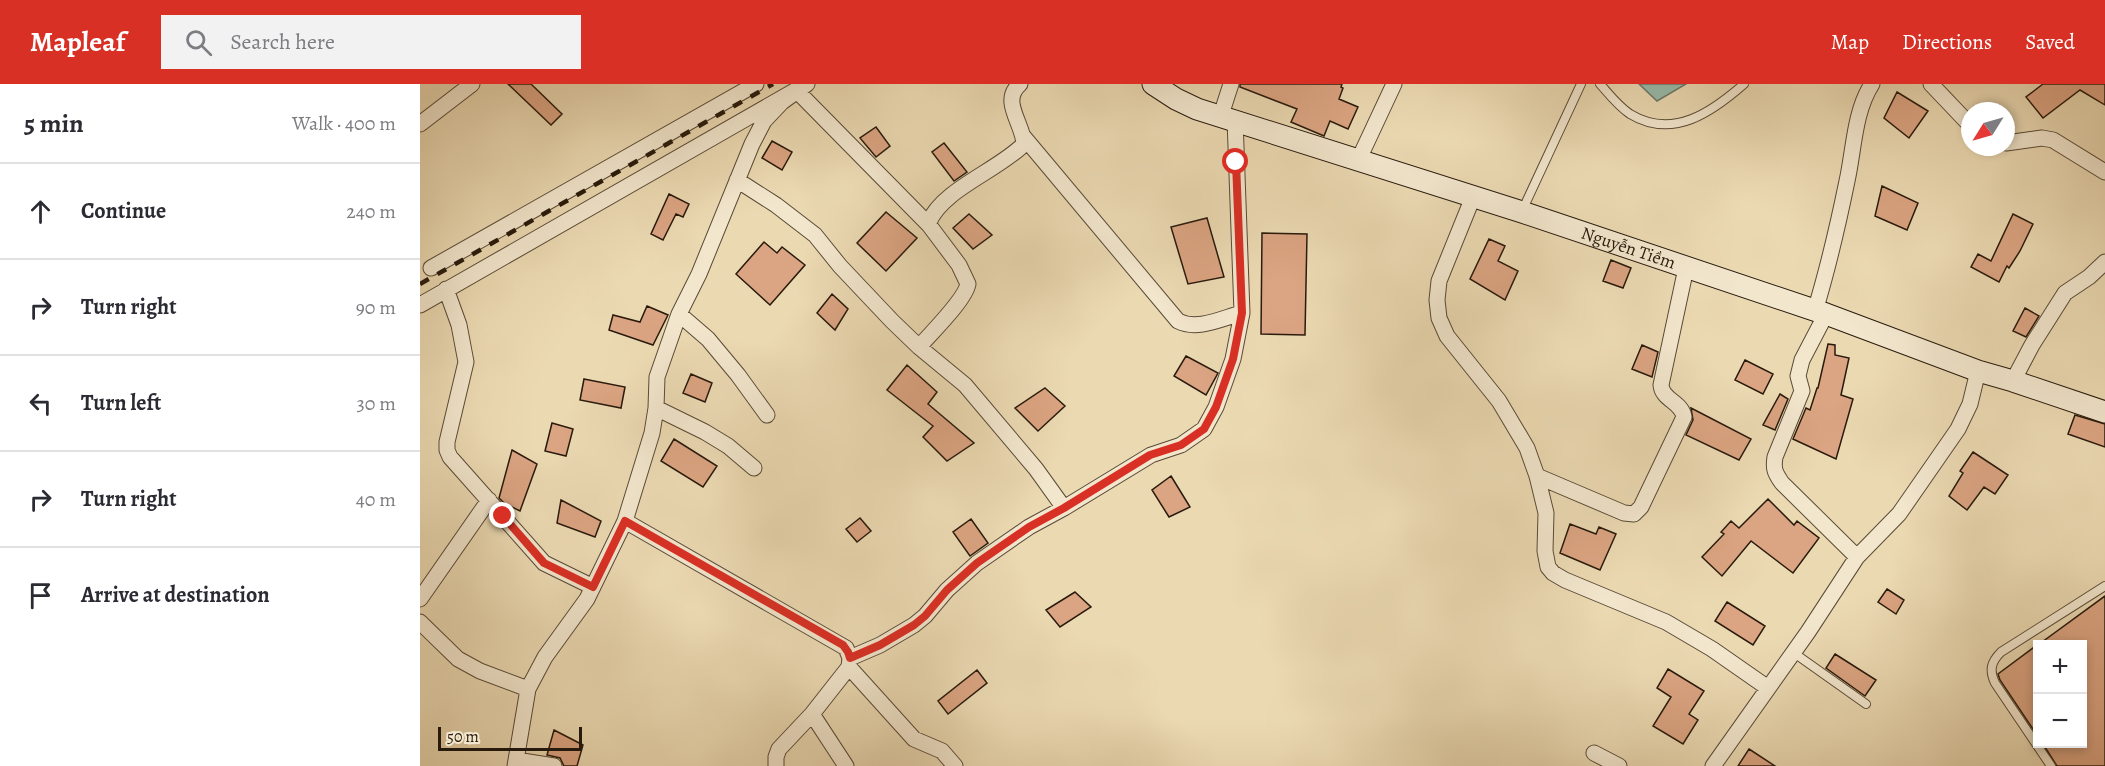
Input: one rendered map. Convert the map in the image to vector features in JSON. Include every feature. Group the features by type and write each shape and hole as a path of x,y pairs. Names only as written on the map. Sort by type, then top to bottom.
{"street":[{"path":"420,124 472,84"},
{"path":"431,268 756,84"},
{"path":"929,225 931,218 943,204 969,182 1024,144 1011,102 1014,89 1020,84"},
{"name":"Nguyễn Tiềm","path":"1153,84 1187,104 1522,212 1820,313 1978,371 2105,412"},
{"path":"776,766 779,749 812,714 849,663 914,625 977,563 1029,527 1150,455 1181,445 1204,429 1216,407 1233,359 1242,313 1228,117 1231,84"},
{"path":"1358,161 1394,84"},
{"path":"1857,557 1782,483 1773,467 1774,457 1802,391 1798,376 1820,313 1859,116 1872,84"},
{"path":"1931,84 1961,116"},
{"path":"554,766 516,763 528,689 545,657 587,598 625,521 652,433 657,377 679,314 699,274 737,180 764,121 801,87"},
{"path":"801,87 929,225 959,265 968,284 965,292 919,347"},
{"path":"420,305 801,87"},
{"path":"1023,136 1178,321 1192,326 1201,325 1242,313"},
{"path":"2015,142 2042,138 2053,140 2105,172"},
{"path":"737,180 776,205 815,235 840,266 892,321 965,385 1036,469 1064,508"},
{"path":"1473,197 1439,280 1437,310 1448,336 1511,419 1527,448 1546,513 1548,567 1565,580 1683,631 1768,688"},
{"path":"2013,381 2032,345 2065,293 2089,277 2105,262"},
{"path":"1537,476 1624,513 1634,514 1641,507 1684,417 1683,411 1661,390 1661,385 1686,268"},
{"path":"446,289 459,325 466,362 447,450 450,458 544,563 593,587"},
{"path":"679,314 708,339 767,415"},
{"path":"1713,766 1794,653 1857,557 1899,514 1958,429 1970,404 1978,371"},
{"path":"656,408 728,446 754,468"},
{"path":"420,599 489,500"},
{"path":"625,521 843,645 848,652 849,663 914,739 942,751 955,766"},
{"path":"420,622 458,659 480,671 528,689"},
{"path":"812,714 846,766"},
{"path":"1594,753 1619,766"}],"lane":[{"path":"1522,212 1581,84"},
{"path":"1600,84 1629,113 1647,121 1670,124 1700,117 1726,100 1744,84"},
{"path":"2052,766 1995,683 1991,674 1993,660 2001,652 2105,586"},
{"path":"1794,653 1866,704"}],"shaded area":[{"path":"1639,84 1686,84 1657,101"}],"building":[{"path":"508,84 531,84 562,114 551,125"},
{"path":"1240,84 1342,84 1339,99 1358,107 1348,129 1330,121 1324,136 1291,122 1297,109 1240,87"},
{"path":"2043,84 2105,84 2105,105 2080,90 2043,118 2026,97"},
{"path":"1897,92 1928,111 1909,138 1884,118"},
{"path":"876,127 890,146 876,157 860,138"},
{"path":"772,141 792,152 782,170 762,158"},
{"path":"944,143 967,172 954,181 932,152"},
{"path":"1882,186 1918,203 1907,230 1875,216"},
{"path":"669,194 689,204 683,217 676,214 663,240 651,234"},
{"path":"886,212 917,238 886,271 857,243"},
{"path":"969,214 992,235 973,249 953,228"},
{"path":"2013,214 2033,224 2020,251 2009,268 2007,266 1999,282 1971,267 1978,254 1991,261"},
{"path":"1207,218 1224,277 1188,284 1171,227"},
{"path":"1262,233 1307,234 1305,335 1261,334"},
{"path":"1489,239 1505,246 1498,261 1518,271 1505,300 1470,279"},
{"path":"764,242 777,253 782,247 805,265 770,305 736,274"},
{"path":"1611,260 1631,268 1623,288 1603,281"},
{"path":"832,294 848,309 835,330 817,313"},
{"path":"647,306 668,315 653,345 609,330 613,315 640,322"},
{"path":"2025,308 2039,316 2026,337 2013,331"},
{"path":"1828,344 1835,345 1835,355 1849,358 1841,395 1853,399 1836,459 1793,439 1806,408 1810,410 1818,388"},
{"path":"1642,345 1658,352 1652,377 1632,369"},
{"path":"1186,356 1218,373 1206,395 1174,376"},
{"path":"1745,360 1773,374 1763,394 1735,380"},
{"path":"907,365 937,392 928,404 974,443 947,461 923,437 933,426 887,390"},
{"path":"691,374 712,383 705,402 683,393"},
{"path":"584,379 625,387 621,408 580,400"},
{"path":"1045,388 1065,406 1038,431 1015,408"},
{"path":"1780,394 1788,399 1775,430 1763,425"},
{"path":"1691,408 1751,439 1739,460 1686,435 1693,420"},
{"path":"2075,415 2105,424 2105,447 2068,434"},
{"path":"552,423 573,429 566,456 545,451"},
{"path":"674,439 717,466 703,487 661,461"},
{"path":"512,450 537,464 520,511 499,498"},
{"path":"1973,452 2008,475 1995,494 1984,487 1967,510 1949,496 1963,473 1960,471"},
{"path":"1171,476 1190,507 1169,517 1152,490"},
{"path":"1768,499 1794,525 1797,521 1819,538 1793,573 1751,541 1722,576 1702,557 1724,534 1721,532 1731,521 1739,528"},
{"path":"561,500 601,521 595,537 557,523"},
{"path":"860,518 871,531 857,542 846,529"},
{"path":"971,519 988,543 970,556 953,532"},
{"path":"1570,524 1596,534 1599,527 1616,534 1600,570 1560,553"},
{"path":"1887,589 1904,600 1896,614 1878,602"},
{"path":"1075,592 1091,607 1060,627 1046,610"},
{"path":"2105,596 2105,766 2057,766 2046,748 2087,748 2087,640 2045,640"},
{"path":"1727,602 1765,626 1753,645 1715,621"},
{"path":"2033,648 2033,729 2000,680 1998,674"},
{"path":"1835,654 1876,680 1865,696 1826,668"},
{"path":"1668,669 1704,691 1689,714 1698,720 1683,744 1653,726 1671,697 1657,688"},
{"path":"977,670 987,683 948,714 938,701"},
{"path":"554,730 583,745 577,766 564,766 560,758 547,755"},
{"path":"1749,749 1775,766 1738,766"}],"railway":[{"path":"420,284 773,84"}],"route":[{"path":"503,516 544,563 593,587 625,521 843,645 850,658 880,645 914,625 977,563 1013,537 1150,455 1181,445 1204,429 1216,407 1233,359 1242,313 1236,162"}]}
